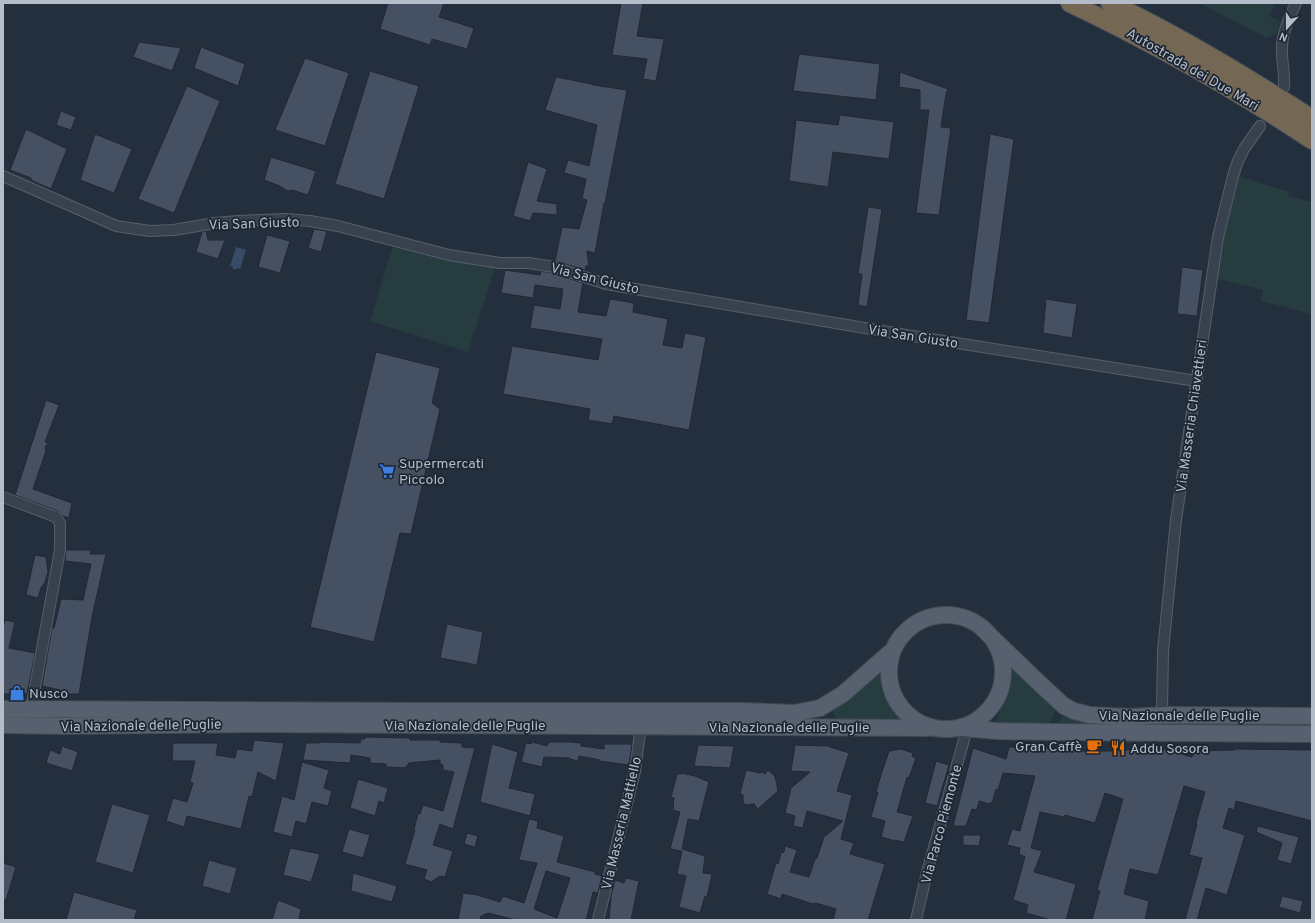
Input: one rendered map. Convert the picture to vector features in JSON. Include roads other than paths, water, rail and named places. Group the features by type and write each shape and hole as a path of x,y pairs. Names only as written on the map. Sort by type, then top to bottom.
{"highway":[{"name":"Autostrada dei Due Mari","path":"1070,3 1179,59 1232,89 1312,140"},
{"name":"Autostrada dei Due Mari","path":"1110,3 1182,40 1312,119"}],"main road":[{"name":"Via Nazionale delle Puglie","path":"3,709 742,711 794,713 820,708 843,694 893,650 902,635 916,623 932,616 950,615 968,619 983,629 1064,706 1074,711 1090,715 1130,717 1166,715 1312,716"},
{"name":"Via Nazionale delle Puglie","path":"965,728 991,707 1000,692 1002,681 1003,675 1001,658 994,642 983,629"},
{"name":"Via Nazionale delle Puglie","path":"893,650 889,668 890,687 898,704 911,717 928,728"},
{"name":"Via Nazionale delle Puglie","path":"3,725 641,725 928,728 946,731 965,728 1052,732 1312,734"}],"street":[{"path":"1284,87 1285,76 1282,52 1283,36 1296,3"},
{"name":"Via Masseria Chiavettieri","path":"1166,715 1162,708 1162,651 1176,520 1218,236 1238,161 1244,149 1260,126"},
{"name":"Via San Giusto","path":"3,176 106,222 116,226 132,229 150,231 174,230 215,223 238,221 285,219 310,221 338,226 449,255 500,263 529,263 554,267 606,284 908,335 1196,381"},
{"path":"3,497 56,517 60,523 60,550 31,709"},
{"name":"Via Masseria Mattiello","path":"598,920 635,770 641,725"},
{"name":"Via Parco Piemonte","path":"916,920 927,872 965,728"}],"water":[{"path":"236,247 246,250 240,269 238,268 234,270 232,266 230,266"}],"place":[{"name":"Supermercati Piccolo","path":"387,471"},
{"name":"Nusco","path":"17,693"},
{"name":"Gran Caffè","path":"1094,746"},
{"name":"Addu Sosora","path":"1118,748"}]}
